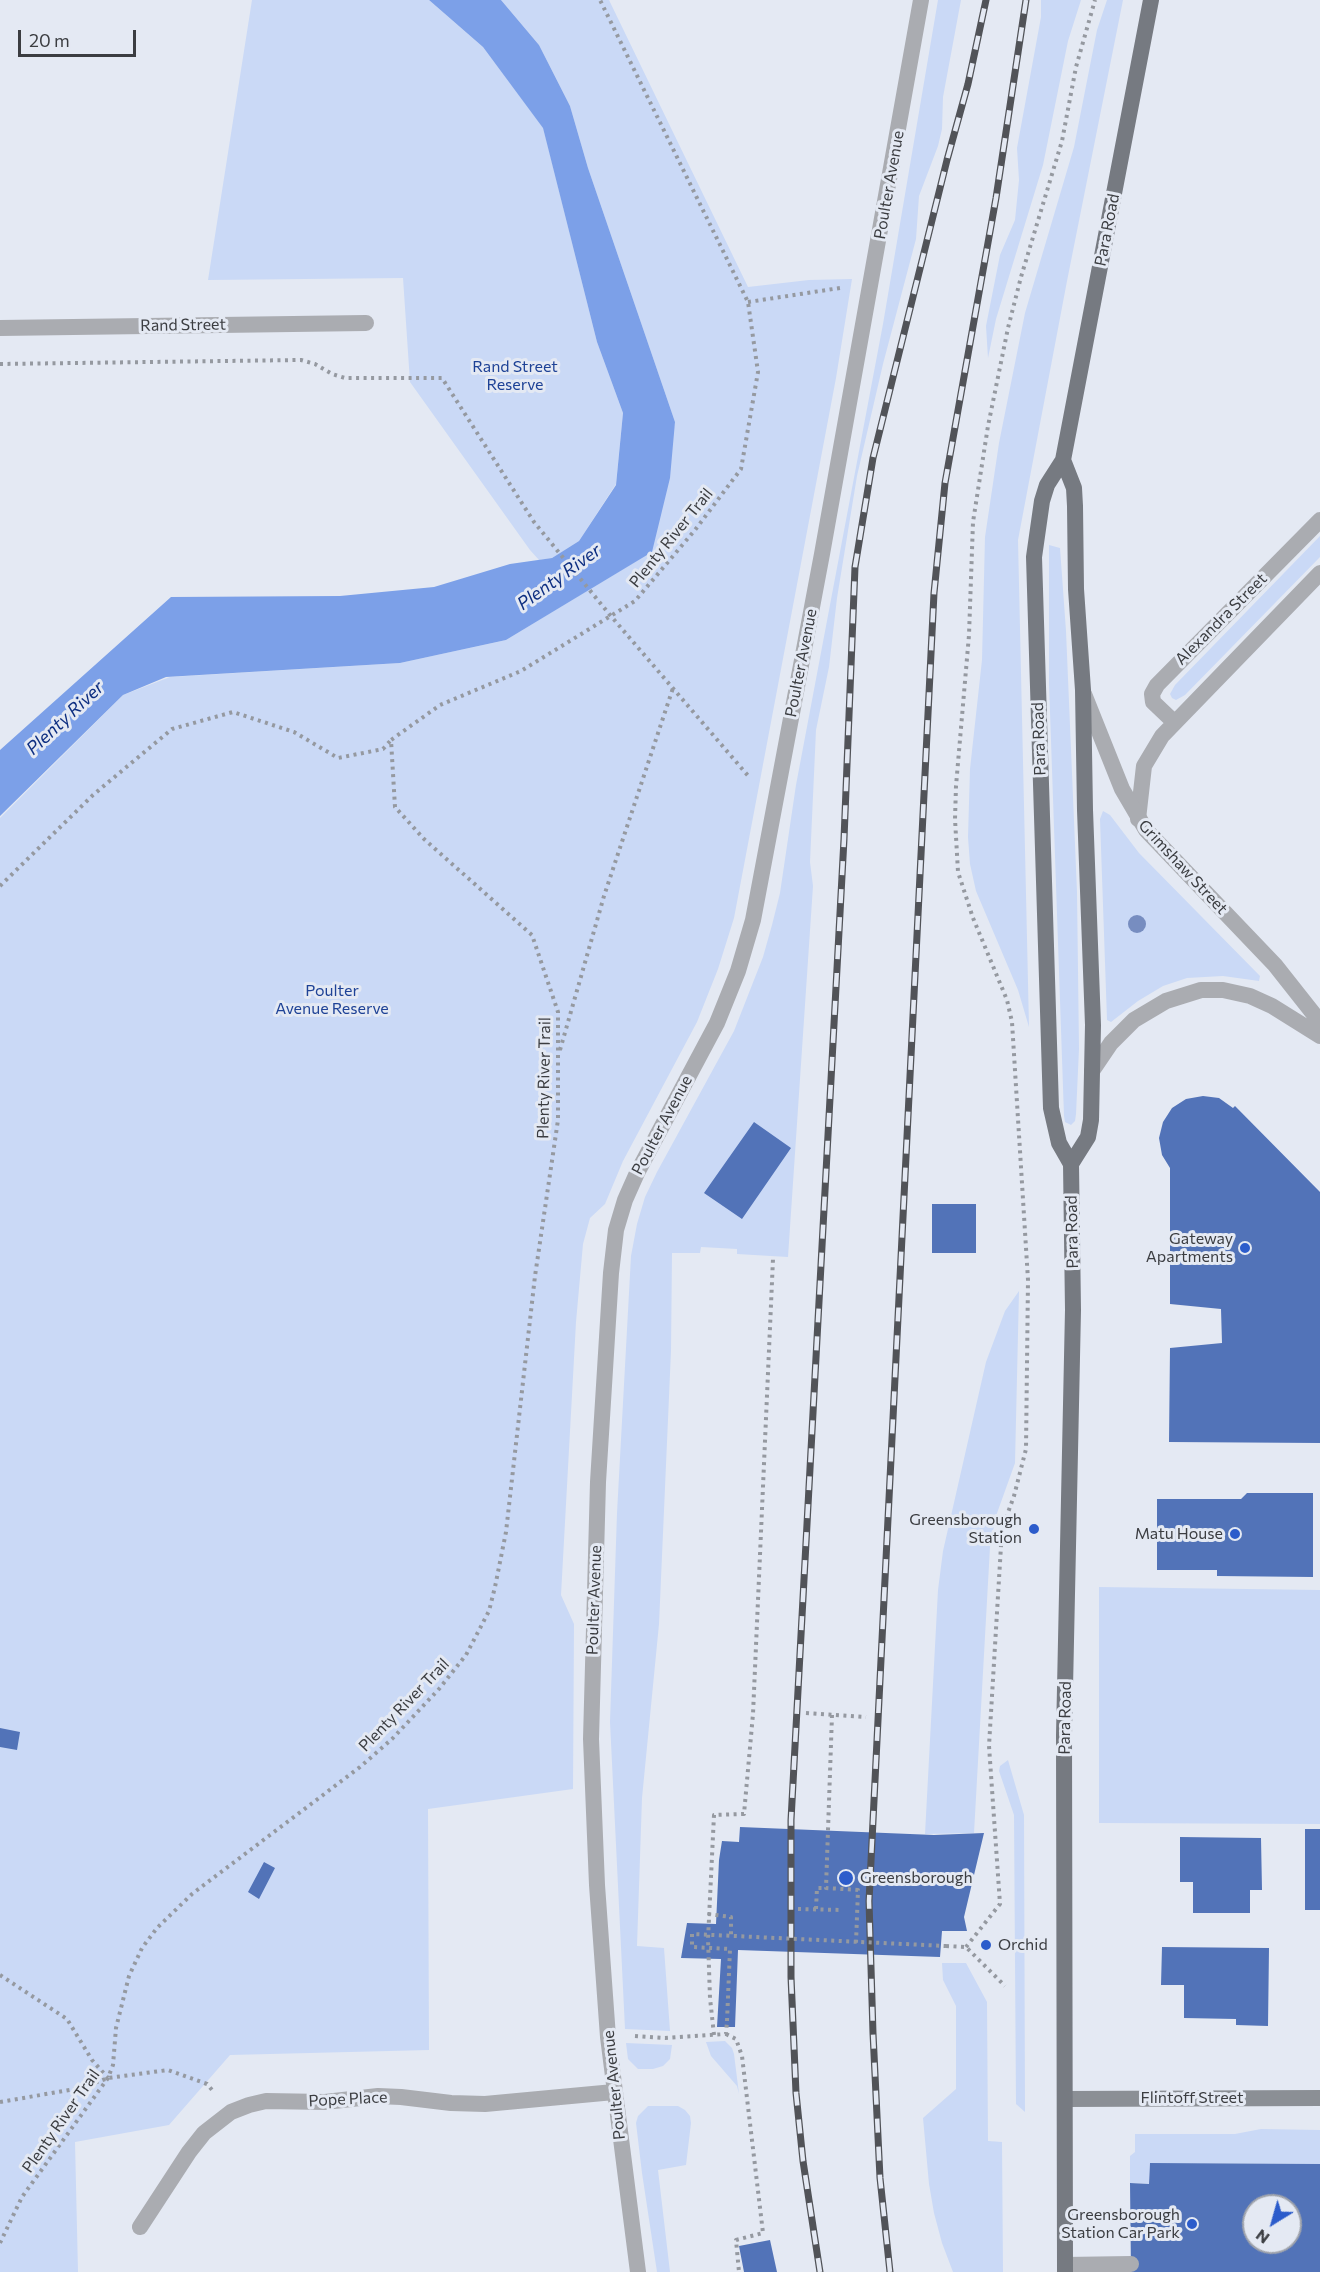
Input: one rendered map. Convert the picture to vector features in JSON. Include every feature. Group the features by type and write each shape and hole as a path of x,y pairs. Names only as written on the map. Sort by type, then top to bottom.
{"main road":[{"name":"Para Road","path":"1065,2269 1064,1736 1073,1310 1071,1164 1059,1143 1051,1108 1034,557 1042,501 1047,485 1063,460 1151,0"},
{"path":"1063,460 1074,488 1075,506 1076,589 1083,690 1093,1025 1091,1120 1088,1137 1071,1164"},
{"name":"Flintoff Street","path":"1065,2099 1320,2098"}],"street":[{"name":"Poulter Avenue","path":"638,2272 608,2037 591,1739 601,1415 616,1230 625,1200 637,1173 717,1023 738,971 753,920 872,283 921,0"},
{"name":"Rand Street","path":"0,328 366,323"},
{"name":"Alexandra Street","path":"1174,722 1153,702 1152,694 1157,685 1320,520"},
{"path":"1138,819 1144,766 1162,736 1320,573"},
{"name":"Grimshaw Street","path":"1083,690 1122,789 1138,819 1151,836 1275,965 1320,1022"},
{"path":"1092,1071 1110,1043 1134,1020 1166,1001 1201,990 1223,990 1250,996 1272,1006 1320,1036"},
{"name":"Pope Place","path":"140,2227 204,2133 231,2112 249,2105 266,2101 325,2102 378,2096 485,2104 614,2092"},
{"path":"1065,2269 1131,2264"}],"path":[{"name":"Plenty River Trail","path":"0,2243 22,2197 108,2078 113,2065 116,2028 129,1976 142,1948 157,1928 200,1888 360,1767 392,1738 439,1689 466,1655 489,1611 506,1532 535,1276 558,1120 558,1012 532,935 424,840 395,807 392,740 440,705 521,671 635,601 695,530 741,469 758,372 748,302 600,0"},
{"path":"966,1947 1000,1905 989,1746 1002,1529 1014,1496 1026,1449 1028,1263 1012,1022 1007,1000 973,918 958,872 956,786 969,635 974,522 988,426 1008,328 1062,141 1076,68 1095,0"},
{"path":"748,302 872,283"},
{"path":"0,364 301,360 345,378 442,378 534,522 610,615 774,806"},
{"path":"558,1056 604,896 672,688"},
{"path":"0,886 93,795 172,729 233,712 294,732 338,758 383,749 392,740"},
{"path":"714,2034 708,1914 714,1815 744,1814 753,1714 773,1259"},
{"path":"806,1713 866,1717"},
{"path":"826,1888 832,1715"},
{"path":"816,1909 817,1888 858,1890 856,1943"},
{"path":"798,1909 842,1910"},
{"path":"708,1914 731,1917 730,1936"},
{"path":"726,2034 730,1949 692,1947 692,1934 966,1947 1005,1986"},
{"path":"0,1976 67,2019 92,2060 108,2078"},
{"path":"608,2037 665,2038 726,2034 736,2039 742,2056 763,2233 736,2240 739,2272"},
{"path":"0,2102 81,2088 108,2078 168,2070 207,2084 231,2112"}],"green space":[{"name":"Rand Street Reserve","path":"252,0 429,0 483,47 543,127 597,342 623,413 616,484 579,541 552,558 539,560 530,550 410,382 403,278 208,280"},
{"name":"Poulter Avenue Reserve","path":"501,0 609,0 748,287 809,280 852,279 836,378 734,918 718,969 697,1022 623,1161 605,1204 590,1218 583,1244 576,1322 561,1595 574,1624 573,1789 428,1809 429,2050 230,2055 169,2125 75,2142 78,2272 0,2272 0,818 123,695 170,677 400,663 506,640 651,552 675,422 588,168 570,106 539,45"},
{"path":"938,0 961,0 943,97 942,129 919,196 916,239 883,364 857,476 837,598 829,667 816,730 810,862 813,886 788,1257 737,1254 737,1249 701,1247 700,1253 672,1253 671,1351 659,1624 642,1798 637,1946 664,1948 670,2031 625,2029 610,1722 617,1513 631,1256 645,1197 734,1031 763,957 780,893 796,785 883,324"},
{"path":"1041,0 1081,0 1068,41 1043,165 996,319 988,358 986,326 1000,255 1015,220 1019,180 1017,148 1041,17"},
{"path":"1107,0 1123,0 1018,540 1029,1027 1018,990 976,891 970,864 968,837 970,769 982,660 985,537 999,443 1025,313 1074,147 1097,30"},
{"path":"1320,536 1320,557 1185,695 1176,700 1172,698 1170,694 1175,685"},
{"path":"1049,545 1060,548 1066,631 1077,892 1079,1049 1076,1114 1075,1121 1071,1125 1065,1122 1064,1116 1049,683"},
{"path":"1103,811 1110,815 1139,853 1260,976 1259,981 1223,976 1187,978 1163,986 1138,1001 1111,1022 1107,1020 1100,819"},
{"path":"1019,1291 1015,1463 996,1516 990,1547 974,1833 925,1834 938,1590 943,1551 986,1362 1005,1311"},
{"path":"1099,1587 1320,1590 1320,1824 1099,1823"},
{"path":"1008,1760 1024,1815 1025,2112 1016,2104 1014,1815 999,1771 1000,1766"},
{"path":"942,1963 966,1963 987,2002 988,2141 1002,2142 1003,2272 953,2272 934,2213 923,2118 956,2089 956,2006 943,1980"},
{"path":"725,2041 734,2054 739,2094 737,2086 711,2056 706,2042"},
{"path":"626,2043 672,2045 670,2059 663,2066 638,2069 628,2059"},
{"path":"648,2106 678,2106 690,2116 691,2123 686,2165 658,2170 670,2272 657,2272 642,2173 636,2123 638,2116"},
{"path":"1261,2129 1320,2130 1320,2164 1150,2163 1149,2184 1130,2183 1130,2156 1135,2152 1135,2134 1235,2134"}],"water":[{"name":"Plenty River","path":"429,0 501,0 539,45 570,106 588,168 675,422 670,478 652,552 506,640 400,663 166,677 123,695 0,816 0,750 171,597 340,596 434,587 510,564 552,558 579,541 616,485 623,413 597,342 543,128 483,47"}],"building":[{"name":"Gateway Apartments","path":"1203,1096 1219,1098 1233,1108 1235,1106 1320,1192 1320,1443 1169,1442 1170,1348 1222,1343 1221,1309 1170,1304 1170,1168 1162,1155 1159,1138 1163,1122 1172,1108 1186,1099"},
{"path":"754,1122 791,1148 742,1219 704,1193"},
{"path":"932,1204 976,1204 976,1253 932,1253"},
{"name":"Matu House","path":"1247,1493 1313,1493 1313,1577 1217,1576 1217,1570 1157,1570 1157,1499 1241,1499"},
{"path":"0,1728 20,1732 17,1750 0,1747"},
{"name":"Greensborough","path":"740,1827 934,1835 984,1833 964,1917 967,1931 942,1931 940,1957 738,1950 735,2027 717,2027 721,1959 681,1958 687,1923 716,1924 722,1841 739,1842"},
{"path":"1305,1829 1320,1829 1320,1910 1305,1910"},
{"path":"1180,1837 1261,1838 1262,1890 1250,1890 1250,1913 1193,1913 1193,1882 1180,1882"},
{"path":"264,1862 275,1868 259,1899 248,1892"},
{"path":"1162,1947 1269,1948 1268,2026 1236,2025 1236,2019 1184,2018 1184,1985 1161,1985"},
{"name":"Greensborough Station Car Park","path":"1150,2163 1320,2164 1320,2272 1131,2272 1130,2183 1149,2184"},
{"path":"770,2240 777,2272 744,2272 739,2246"}],"railway":[{"path":"820,2272 803,2161 796,2093 791,1977 791,1820 844,839 855,567 873,458 968,84 986,0"},
{"path":"890,2272 880,2178 869,1901 934,593 945,483 996,198 1026,0"}],"place":[{"name":"Gateway Apartments","path":"1245,1248"},
{"name":"Greensborough Station","path":"1034,1529"},
{"name":"Matu House","path":"1235,1534"},
{"name":"Greensborough","path":"846,1878"},
{"name":"Orchid","path":"986,1945"},
{"name":"Greensborough Station Car Park","path":"1192,2224"}]}
